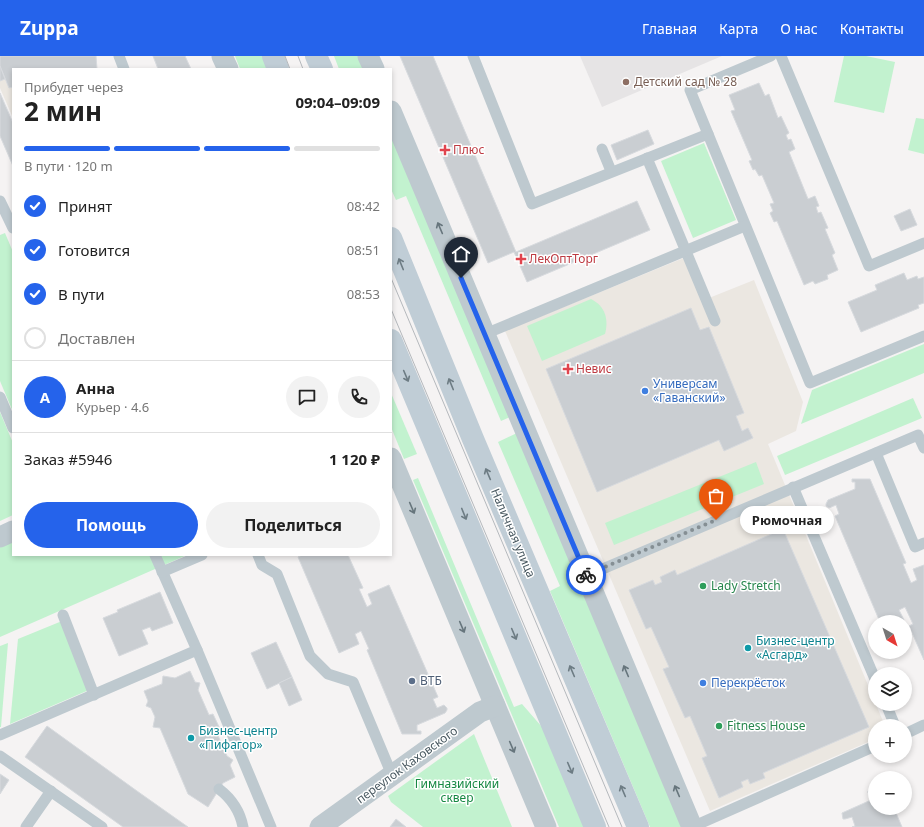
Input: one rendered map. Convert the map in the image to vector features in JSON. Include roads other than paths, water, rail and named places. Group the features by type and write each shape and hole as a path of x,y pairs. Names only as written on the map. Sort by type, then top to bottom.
{"main road":[{"path":"273,56 278,68"},
{"path":"316,56 322,68"},
{"name":"Наличная улица","path":"392,240 473,439 638,827"},
{"path":"392,342 595,827"}],"street":[{"path":"222,56 228,68"},
{"path":"368,56 374,68"},
{"path":"392,113 692,827"},
{"path":"393,468 546,827"},
{"path":"0,537 12,531"},
{"name":"переулок Каховского","path":"320,827 480,712 495,706"}],"lane":[{"path":"119,56 124,68"},
{"path":"473,56 532,204 708,134"},
{"path":"771,56 690,90 810,384 924,336"},
{"path":"781,56 869,266 924,243"},
{"path":"602,149 612,171"},
{"path":"647,158 715,322"},
{"path":"0,201 12,226"},
{"path":"485,334 745,226"},
{"path":"0,397 12,426"},
{"path":"586,576 918,435 924,448"},
{"path":"876,453 915,547 924,543"},
{"path":"793,487 870,667"},
{"path":"155,556 198,650 270,827"},
{"path":"162,572 200,556"},
{"path":"258,556 262,565 276,574 310,656 328,674 353,682 392,775"},
{"path":"63,615 94,695"},
{"path":"1,735 198,650"},
{"path":"912,731 924,725"},
{"path":"692,827 868,749"},
{"path":"0,756 102,827"},
{"path":"219,789 234,804 240,816 243,827"},
{"path":"26,827 51,791"}],"tram line":[{"path":"285,56 290,68"},
{"path":"298,56 303,68"},
{"path":"392,280 622,827"},
{"path":"392,311 609,827"}],"place":[{"name":"Детский сад № 28","path":"626,82"},
{"name":"Плюс","path":"445,150"},
{"name":"ЛекОптТорг","path":"521,259"},
{"name":"Невис","path":"568,369"},
{"name":"Универсам «Гаванский»","path":"645,391"},
{"name":"Рюмочная","path":"716,520"},
{"name":"Lady Stretch","path":"703,586"},
{"name":"Бизнес-центр «Асгард»","path":"748,648"},
{"name":"ВТБ","path":"412,681"},
{"name":"Перекрёсток","path":"703,683"},
{"name":"Fitness House","path":"719,726"},
{"name":"Бизнес-центр «Пифагор»","path":"191,738"}],"park label":[{"name":"Гимназийский сквер","path":"457,791"}]}
